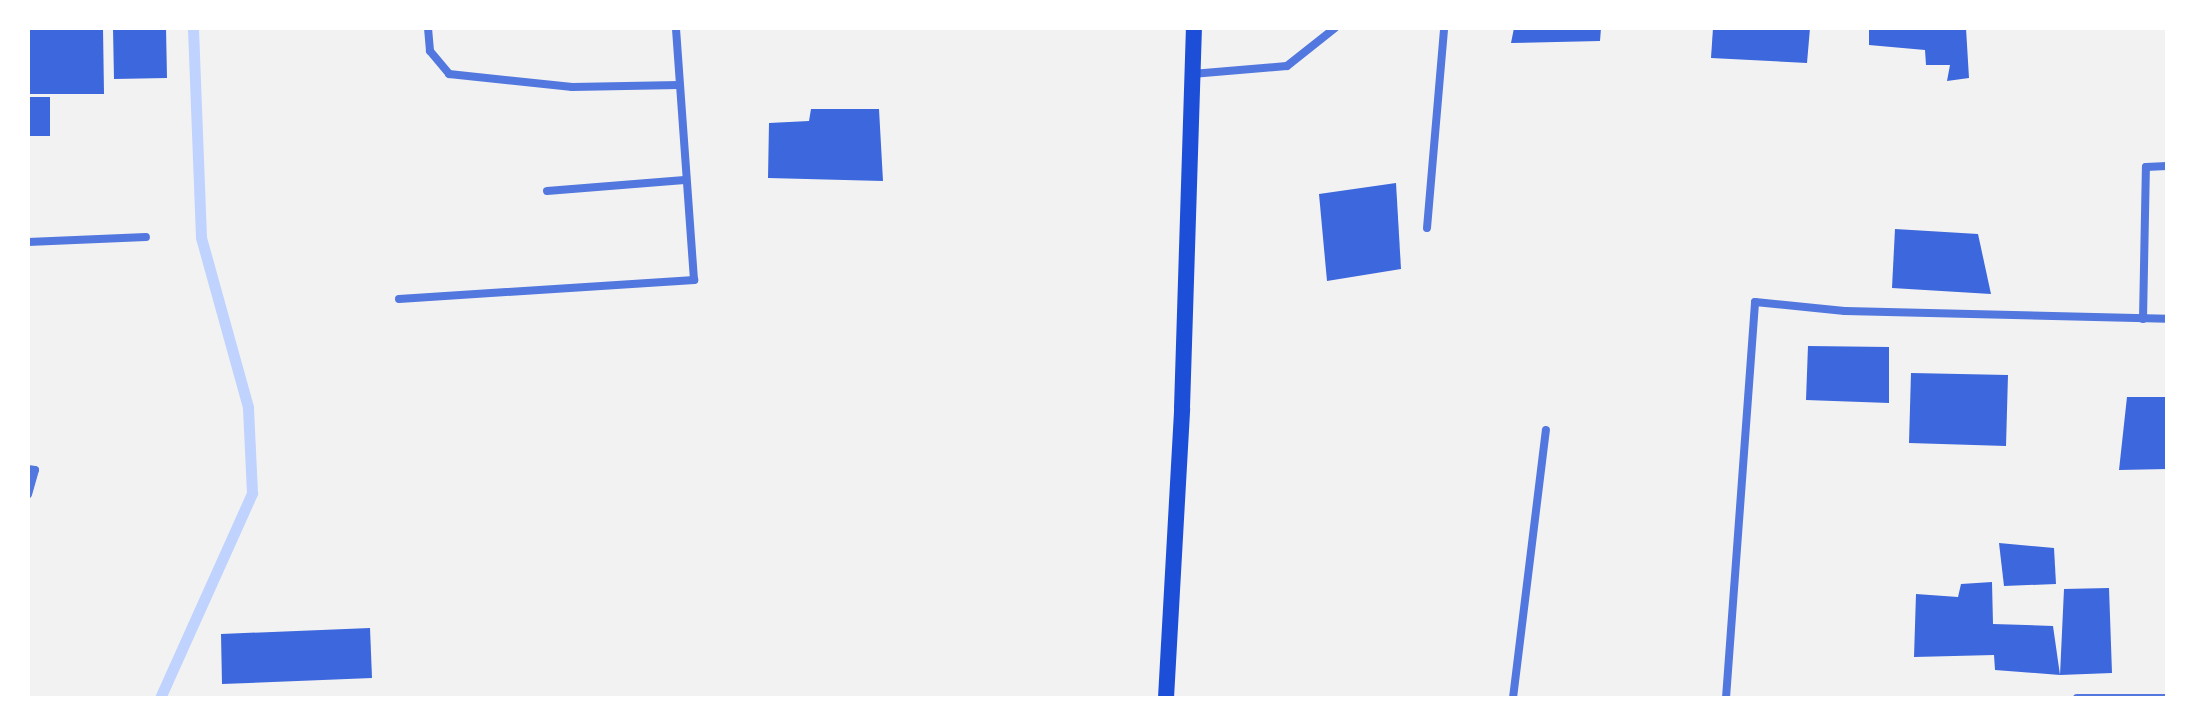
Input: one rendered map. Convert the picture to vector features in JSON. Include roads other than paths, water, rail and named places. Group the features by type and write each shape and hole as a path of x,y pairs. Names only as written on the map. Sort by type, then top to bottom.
{"main road":[{"path":"1166,698 1182,408 1194,28"}],"street":[{"path":"428,28 430,51 449,74 572,87 679,85"},
{"path":"399,299 694,280 676,28"},
{"path":"1192,74 1287,66 1335,28"},
{"path":"1427,228 1444,28"},
{"path":"2143,319 2146,167 2167,166"},
{"path":"547,191 685,180"},
{"path":"28,242 146,237"},
{"path":"1726,698 1755,302 1845,311 2167,319"},
{"path":"1513,698 1546,430"},
{"path":"28,469 35,470 28,494"},
{"path":"2077,698 2167,698"}],"waterway":[{"path":"160,698 252,493 248,407 201,237 193,28"}]}
